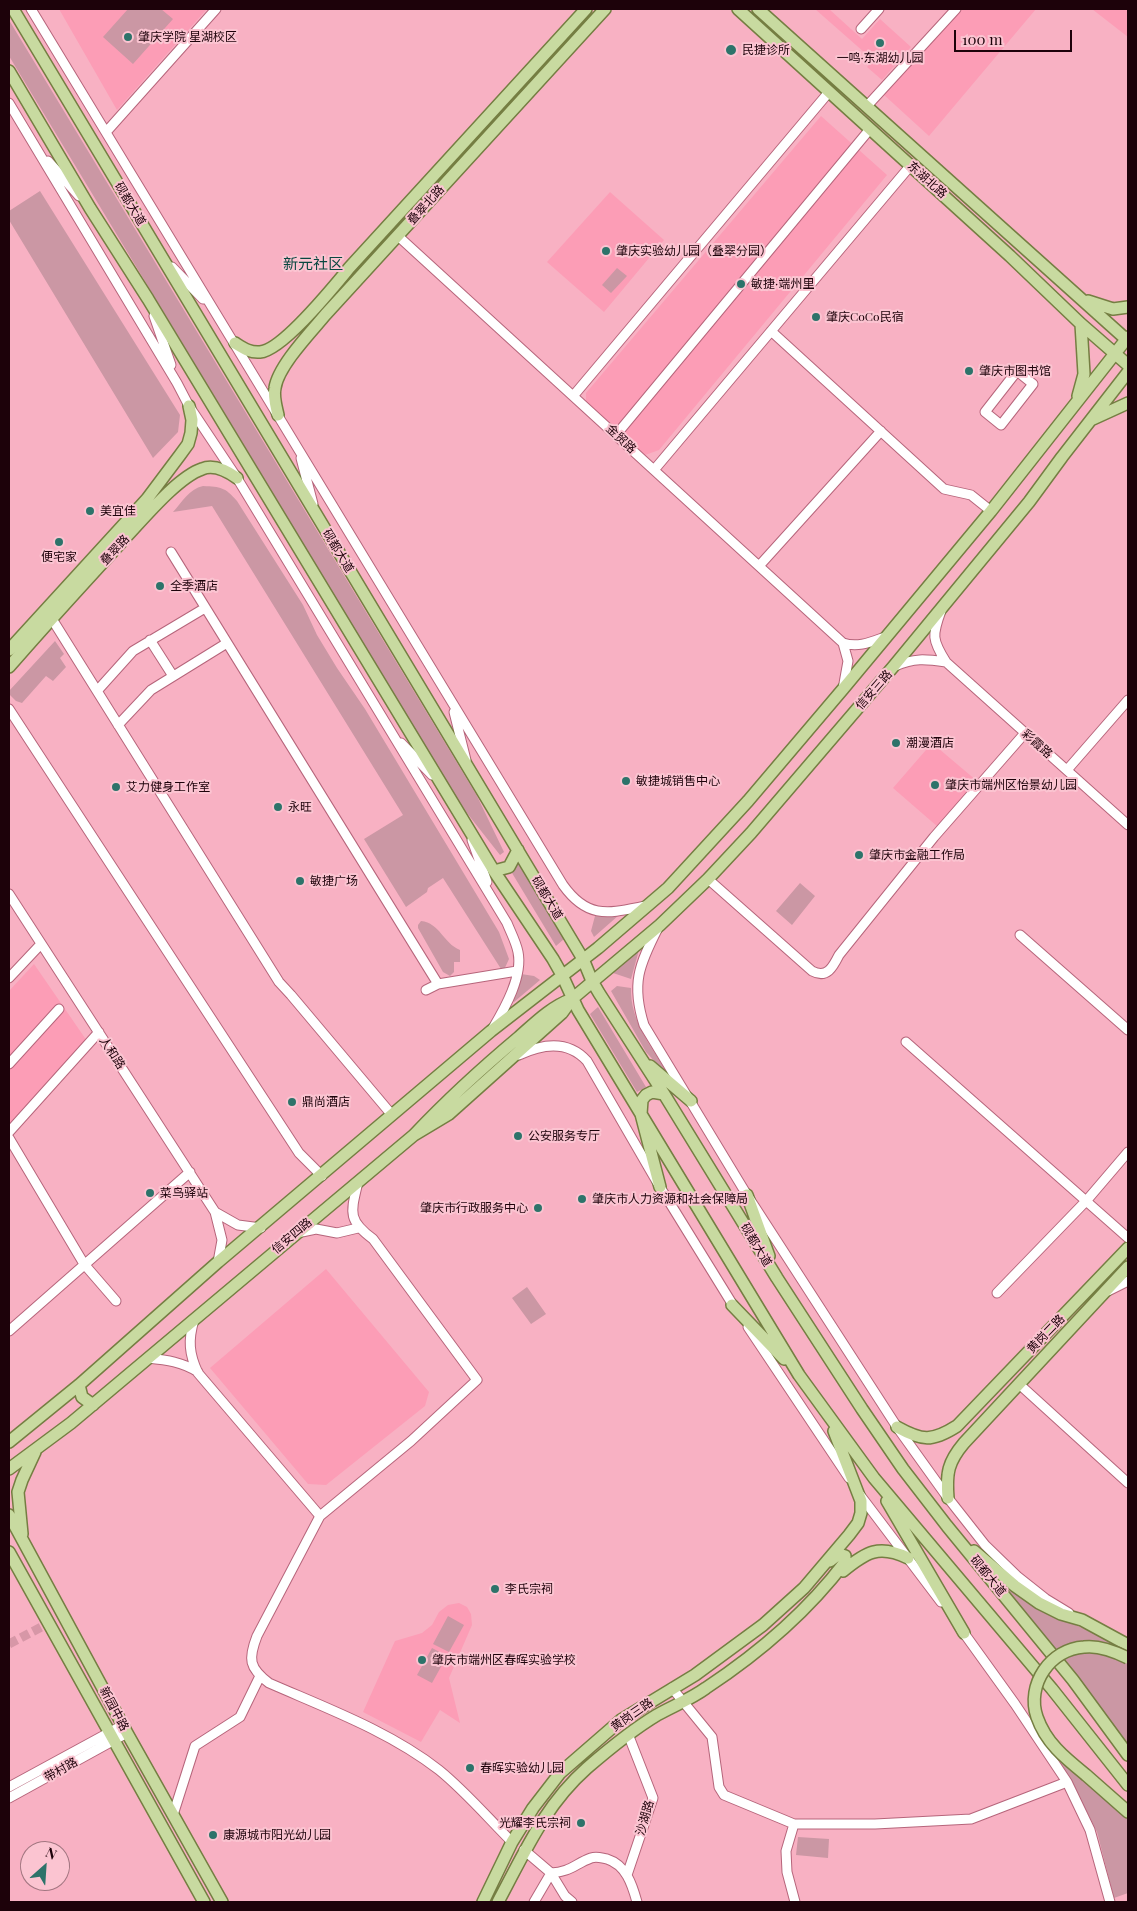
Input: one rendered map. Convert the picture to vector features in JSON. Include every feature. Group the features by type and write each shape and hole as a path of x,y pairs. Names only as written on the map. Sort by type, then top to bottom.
{"main road":[{"name":"砚都大道","path":"12,9 583,959 592,982 664,1094 777,1278 902,1469 1073,1680 1128,1755"},
{"name":"叠翠北路","path":"235,343 245,350 261,352 275,345 290,332 318,304 586,9"},
{"name":"叠翠北路","path":"278,415 274,397 277,377 299,347 326,314 605,9"},
{"name":"东湖北路","path":"738,9 1128,365"},
{"name":"东湖北路","path":"758,9 1128,339"},
{"name":"砚都大道","path":"9,71 90,208 148,299 494,871 562,975 572,999 799,1375 874,1478 1052,1689 1128,1785"},
{"path":"1079,297 1113,309 1128,307"},
{"path":"1076,402 1084,374 1081,324 1094,324 1098,314"},
{"path":"290,332 288,342 293,347 299,347"},
{"name":"信安三路","path":"562,975 598,948 668,888 748,801 991,510 1128,339"},
{"name":"信安三路","path":"572,999 683,904 751,833 894,667 1029,502 1128,372"},
{"path":"1087,388 1105,402"},
{"path":"1091,419 1128,403"},
{"name":"叠翠路","path":"9,650 147,499 188,444 192,420 189,406"},
{"name":"叠翠路","path":"9,667 173,488 204,467 228,471 237,478"},
{"path":"165,474 171,474 176,477 178,482 173,488"},
{"path":"494,871 509,866 518,850"},
{"path":"668,888 683,904"},
{"path":"9,1442 27,1429 218,1262 261,1228 491,1031 562,975"},
{"path":"414,1135 449,1114 562,1013 572,999"},
{"name":"信安四路","path":"9,1469 93,1404 414,1135 447,1100 487,1063 557,1004 572,999"},
{"path":"473,1047 487,1063"},
{"path":"639,1056 691,1101"},
{"path":"660,1187 641,1114 642,1100 646,1096 652,1092 664,1094"},
{"path":"747,1195 777,1278"},
{"name":"黄岗二路","path":"897,1427 914,1436 930,1438 943,1435 963,1420 1128,1248"},
{"name":"黄岗二路","path":"948,1498 947,1478 950,1463 956,1453 973,1432 1128,1267"},
{"path":"732,1305 799,1375"},
{"path":"79,1384 82,1397 93,1404"},
{"name":"黄岗三路","path":"483,1902 512,1842 533,1808 560,1773 621,1720 695,1675 763,1625 804,1588 858,1523 861,1513 861,1501 828,1415"},
{"path":"963,1420 965,1429 973,1432"},
{"path":"9,1434 27,1429"},
{"path":"22,1538 18,1492 36,1450"},
{"path":"874,1478 964,1633"},
{"name":"新园中路","path":"9,1515 125,1729 222,1902"},
{"path":"947,1526 1015,1586 1039,1603 1061,1614 1082,1620 1128,1645"},
{"path":"830,1582 870,1552 889,1551 908,1558"},
{"name":"新园中路","path":"9,1552 204,1902"},
{"path":"822,1566 839,1554 845,1556 846,1562 830,1582"},
{"name":"黄岗三路","path":"498,1902 536,1830 557,1800 586,1769 628,1734 705,1689 756,1652 792,1622 830,1582"},
{"path":"1128,1658 1098,1647 1084,1646 1062,1653 1052,1660 1038,1680 1035,1692 1036,1716 1050,1742 1061,1755 1128,1812"}],"street":[{"name":"砚都大道","path":"31,9 107,131 213,310 235,343 570,895 578,904 593,910 611,912 647,906"},
{"path":"107,131 216,9"},
{"path":"860,29 879,9"},
{"path":"867,106 956,9"},
{"path":"574,395 829,92"},
{"path":"9,103 189,406 237,478 514,937 518,954 517,971 512,990 491,1031"},
{"path":"616,435 870,129"},
{"path":"32,144 90,208"},
{"path":"654,470 911,165"},
{"name":"金贸路","path":"398,236 843,643"},
{"path":"162,257 213,310"},
{"path":"148,299 177,383"},
{"path":"771,331 944,489 971,495 991,510"},
{"path":"1017,371 1033,384 1001,424 985,412 1017,371"},
{"path":"759,566 881,431"},
{"path":"298,449 315,514"},
{"path":"171,552 438,984"},
{"name":"彩霞路","path":"944,605 934,630 934,641 946,662 1128,825"},
{"path":"97,691 133,651 205,608"},
{"path":"52,618 279,982 392,1115"},
{"path":"843,643 850,645 860,644 885,637"},
{"path":"150,640 173,676"},
{"path":"118,725 151,690 227,643"},
{"path":"843,643 848,662 843,689"},
{"path":"894,667 909,660 922,659 946,662"},
{"path":"1067,770 1128,700"},
{"path":"452,701 469,770"},
{"path":"9,709 299,1153 322,1176"},
{"path":"390,733 442,784"},
{"path":"708,878 812,971 818,974 827,973 832,969 839,955 934,837 1025,733"},
{"path":"466,824 494,901"},
{"name":"人和路","path":"9,894 215,1212"},
{"path":"660,925 639,970 637,986 644,1025 747,1195 897,1427 948,1498 985,1545 1017,1576 1046,1599 1082,1620"},
{"path":"1020,935 1128,1030"},
{"path":"9,978 41,944"},
{"path":"426,990 438,984 517,971"},
{"path":"9,1064 59,1009"},
{"path":"9,1132 99,1032"},
{"path":"906,1042 1128,1238"},
{"path":"510,1059 535,1047 546,1045 565,1048 583,1056 732,1305 857,1491 964,1633 1015,1704 1067,1782 1090,1830 1110,1902"},
{"path":"9,1138 84,1264 116,1302"},
{"path":"997,1293 1087,1200 1128,1152"},
{"path":"9,1331 190,1172"},
{"path":"359,1180 354,1198 353,1217 358,1228 373,1239 477,1380 411,1441 320,1516 252,1649 251,1660 260,1676 270,1683 370,1728 409,1749 439,1770 512,1842"},
{"path":"215,1212 238,1225 261,1228"},
{"path":"215,1212 222,1240 218,1262"},
{"path":"294,1234 316,1229 337,1233 358,1228"},
{"path":"1104,1293 1128,1281"},
{"path":"194,1320 190,1334 190,1350 192,1361 198,1372 320,1516"},
{"path":"148,1358 176,1361 198,1372"},
{"path":"1019,1384 1128,1483"},
{"path":"173,1815 195,1746 240,1717 260,1676"},
{"path":"672,1688 712,1736 718,1787 724,1795 794,1824 875,1824 971,1819 1067,1782"},
{"path":"111,1737 125,1729"},
{"name":"沙湖路","path":"627,1875 653,1798 628,1734"},
{"name":"带村路","path":"9,1787 111,1737"},
{"name":"带村路","path":"9,1798 111,1737"},
{"path":"794,1824 786,1851 787,1872 795,1902"},
{"path":"524,1850 551,1873 565,1896 572,1902"},
{"path":"551,1873 564,1872 593,1857 611,1861 627,1875 637,1902"},
{"path":"534,1902 551,1873"}],"shaded area":[{"name":"肇庆学院 星湖校区","path":"59,9 207,9 117,110"},
{"path":"128,9 161,9 173,19 133,64 103,37"},
{"name":"一鸣·东湖幼儿园","path":"815,9 829,9 862,39 880,19 911,47 882,80 867,67 873,60"},
{"path":"961,9 1036,9 929,136 883,94"},
{"path":"1092,9 1128,9 1128,37"},
{"path":"9,20 477,796 504,852 500,855 463,808 9,56"},
{"name":"敏捷·端州里","path":"821,116 887,175 659,450 645,455 586,404 586,393"},
{"path":"40,191 180,415 178,432 153,458 9,220 9,211"},
{"name":"肇庆实验幼儿园（叠翠分园）","path":"610,192 664,240 604,312 547,262"},
{"path":"617,268 627,276 611,293 602,285"},
{"path":"203,486 222,489 237,501 303,605 317,635 365,709 499,932 509,959 503,972 443,878 406,907 364,839 403,815 212,506 173,512 190,493"},
{"path":"55,641 64,654 60,658 66,667 53,681 46,676 22,703 16,701 9,694 9,691"},
{"name":"肇庆市端州区怡景幼儿园","path":"932,743 977,781 938,827 893,788"},
{"path":"518,861 564,939 556,946 509,868"},
{"path":"800,883 815,896 792,925 776,911"},
{"path":"619,915 594,937 591,931 595,916 609,917"},
{"path":"421,921 433,925 449,943 460,950 460,962 454,962 454,972 450,976 443,972 418,928"},
{"path":"639,950 631,979 613,973"},
{"path":"34,964 87,1041 9,1126 9,991"},
{"path":"521,974 534,976 540,980 514,1002 513,1001"},
{"path":"617,986 631,988 634,1012 638,1023 667,1075 646,1052 611,991"},
{"path":"598,1007 646,1087 637,1092 590,1014"},
{"path":"326,1269 429,1392 425,1406 326,1485 308,1484 210,1368"},
{"path":"527,1287 546,1314 531,1324 512,1298"},
{"path":"996,1575 1069,1622 1119,1645 1128,1658 1128,1751"},
{"name":"肇庆市端州区春晖实验学校","path":"459,1603 467,1607 471,1614 472,1625 449,1678 460,1723 440,1710 421,1742 363,1712 395,1641 422,1633 432,1625 439,1612 448,1605"},
{"path":"448,1616 464,1625 449,1652 433,1644"},
{"path":"432,1648 447,1656 432,1683 417,1675"},
{"path":"1048,1747 1128,1819 1128,1893 1114,1898 1097,1832 1075,1789"},
{"path":"798,1837 829,1839 828,1858 796,1855"}],"tunnel":[{"path":"9,1644 49,1623"}],"place":[{"name":"肇庆学院 星湖校区","path":"128,37"},
{"name":"一鸣·东湖幼儿园","path":"880,43"},
{"name":"民捷诊所","path":"731,50"},
{"name":"肇庆实验幼儿园（叠翠分园）","path":"606,251"},
{"name":"敏捷·端州里","path":"741,284"},
{"name":"肇庆CoCo民宿","path":"816,317"},
{"name":"肇庆市图书馆","path":"969,371"},
{"name":"美宜佳","path":"90,511"},
{"name":"便宅家","path":"59,542"},
{"name":"全季酒店","path":"160,586"},
{"name":"潮漫酒店","path":"896,743"},
{"name":"敏捷城销售中心","path":"626,781"},
{"name":"肇庆市端州区怡景幼儿园","path":"935,785"},
{"name":"艾力健身工作室","path":"116,787"},
{"name":"永旺","path":"278,807"},
{"name":"肇庆市金融工作局","path":"859,855"},
{"name":"敏捷广场","path":"300,881"},
{"name":"鼎尚酒店","path":"292,1102"},
{"name":"公安服务专厅","path":"518,1136"},
{"name":"菜鸟驿站","path":"150,1193"},
{"name":"肇庆市人力资源和社会保障局","path":"582,1199"},
{"name":"肇庆市行政服务中心","path":"538,1208"},
{"name":"李氏宗祠","path":"495,1589"},
{"name":"肇庆市端州区春晖实验学校","path":"422,1660"},
{"name":"春晖实验幼儿园","path":"470,1768"},
{"name":"光耀李氏宗祠","path":"581,1823"},
{"name":"康源城市阳光幼儿园","path":"213,1835"}],"district":[{"name":"新元社区","path":"313,264"}]}
